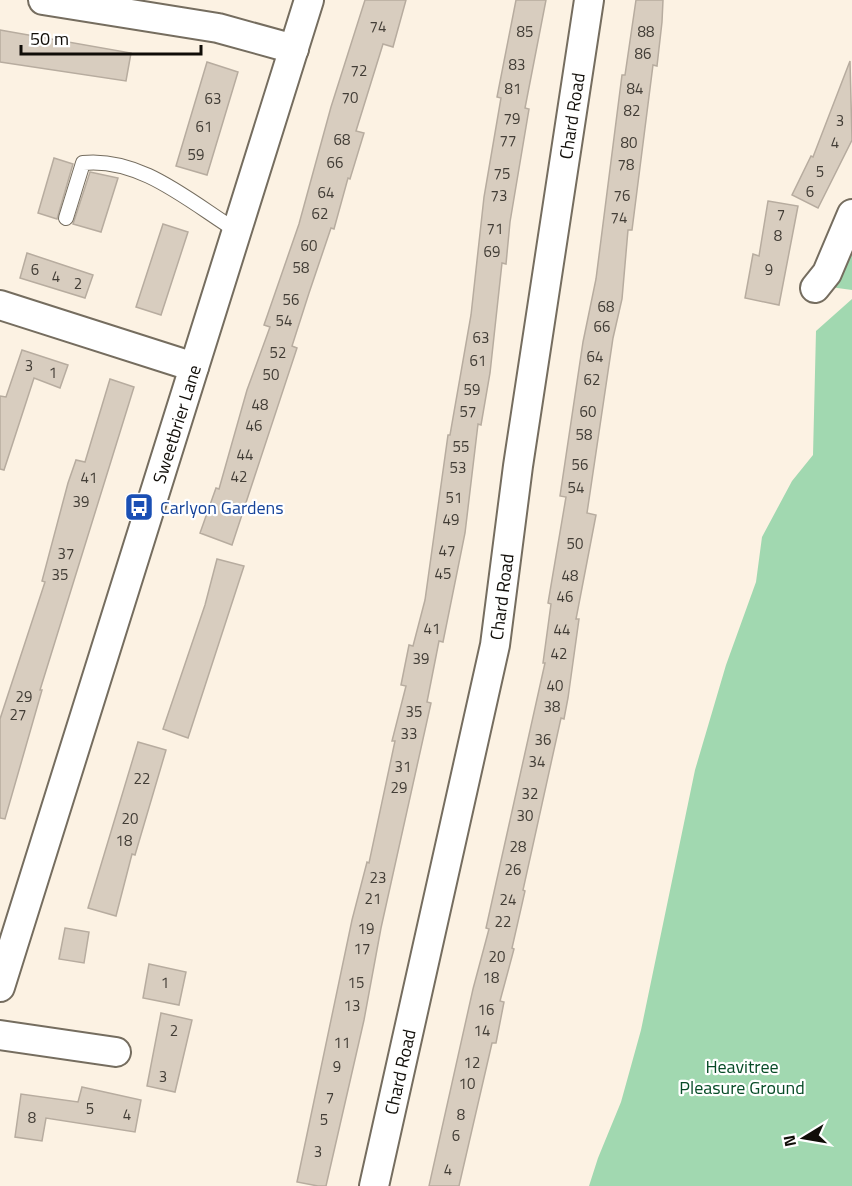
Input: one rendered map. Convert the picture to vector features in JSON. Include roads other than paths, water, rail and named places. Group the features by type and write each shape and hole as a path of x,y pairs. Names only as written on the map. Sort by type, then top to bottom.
{"street":[{"path":"43,0 218,28 294,49"},
{"name":"Sweetbrier Lane","path":"0,987 309,0"},
{"name":"Chard Road","path":"374,1186 495,645 518,466 589,0"},
{"path":"815,288 827,273 852,214"},
{"path":"0,305 194,367"},
{"path":"0,1035 117,1052"}],"lane":[{"path":"66,218 83,163 104,161 138,170 237,231"}],"place":[{"name":"Carlyon Gardens","path":"139,507"}],"park label":[{"name":"Heavitree Pleasure Ground","path":"742,1076"}]}
